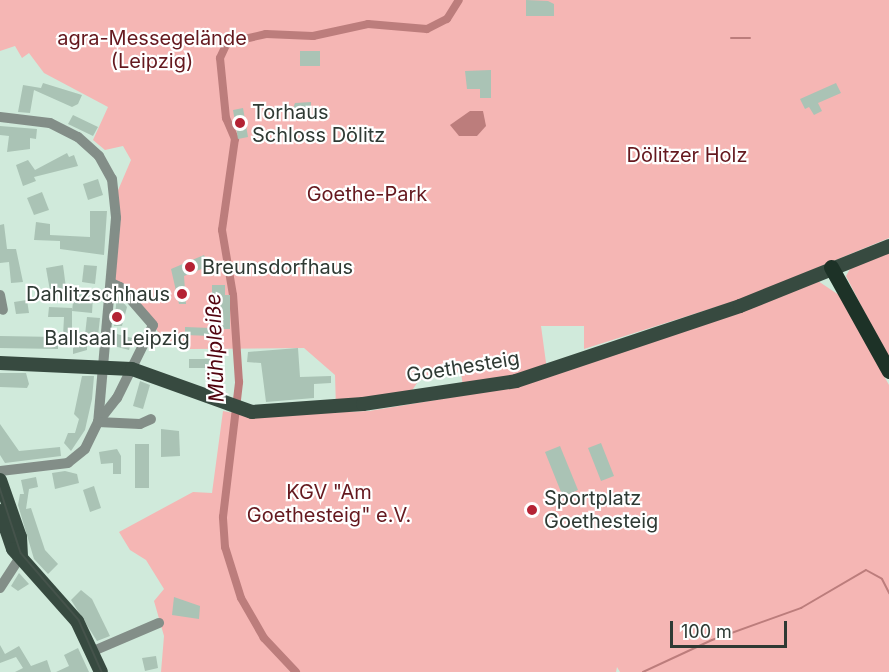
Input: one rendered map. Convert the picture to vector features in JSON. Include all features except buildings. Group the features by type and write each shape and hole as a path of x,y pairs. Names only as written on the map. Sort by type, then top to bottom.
{"highway":[{"path":"831,267 889,371"}],"main road":[{"name":"Goethesteig","path":"0,363 102,364 132,369 223,405 243,410 320,409 516,381 740,306 831,267 889,246"},
{"path":"0,480 20,537 21,556"},
{"path":"0,511 10,543 77,621 100,672"}],"street":[{"path":"0,117 50,123 78,137 104,164 116,195 111,283 98,422"},
{"path":"0,471 68,463 86,449 98,422 132,369 153,325 120,287 111,283"},
{"path":"0,295 3,310"},
{"path":"98,422 140,424 151,419"},
{"path":"0,588 21,556"},
{"path":"91,652 159,623"}],"green space":[{"path":"0,0 889,0 889,238 744,298 584,349 584,326 541,326 547,370 463,387 461,372 419,380 409,395 336,408 335,375 304,348 190,349 167,341 111,283 116,195 131,160 123,146 105,150 93,140 108,107 44,73 29,53 22,58 15,46 0,51"},
{"path":"889,253 889,360 846,276 851,267"},
{"name":"KGV \"Am Goethesteig\" e.V.","path":"818,281 839,295 889,385 889,672 620,672 617,667 616,672 161,672 164,636 154,601 164,589 146,560 130,550 119,532 193,492 212,493 223,411 249,416 369,411 501,389"}],"shaded area":[{"path":"470,111 483,111 486,126 477,136 459,136 450,125"}],"waterway":[{"name":"Mühlpleiße","path":"296,672 264,638 241,598 225,547 223,517 239,382 233,295 222,230 235,139 226,118 220,58 227,43 266,34 313,36 368,24 427,29 447,19 459,0"},
{"path":"731,38 750,38"},
{"path":"643,672 712,640 801,608 866,570 882,579 889,593"}],"tram line":[{"path":"0,488 21,553 79,620 102,672"}],"place":[{"name":"Torhaus Schloss Dölitz","path":"240,123"},
{"name":"Breunsdorfhaus","path":"190,267"},
{"name":"Dahlitzschhaus","path":"182,294"},
{"name":"Ballsaal Leipzig","path":"117,317"},
{"name":"Sportplatz Goethesteig","path":"532,510"}],"park label":[{"name":"agra-Messegelände (Leipzig)","path":"152,50"},
{"name":"Dölitzer Holz","path":"687,155"},
{"name":"Goethe-Park","path":"367,194"}]}
